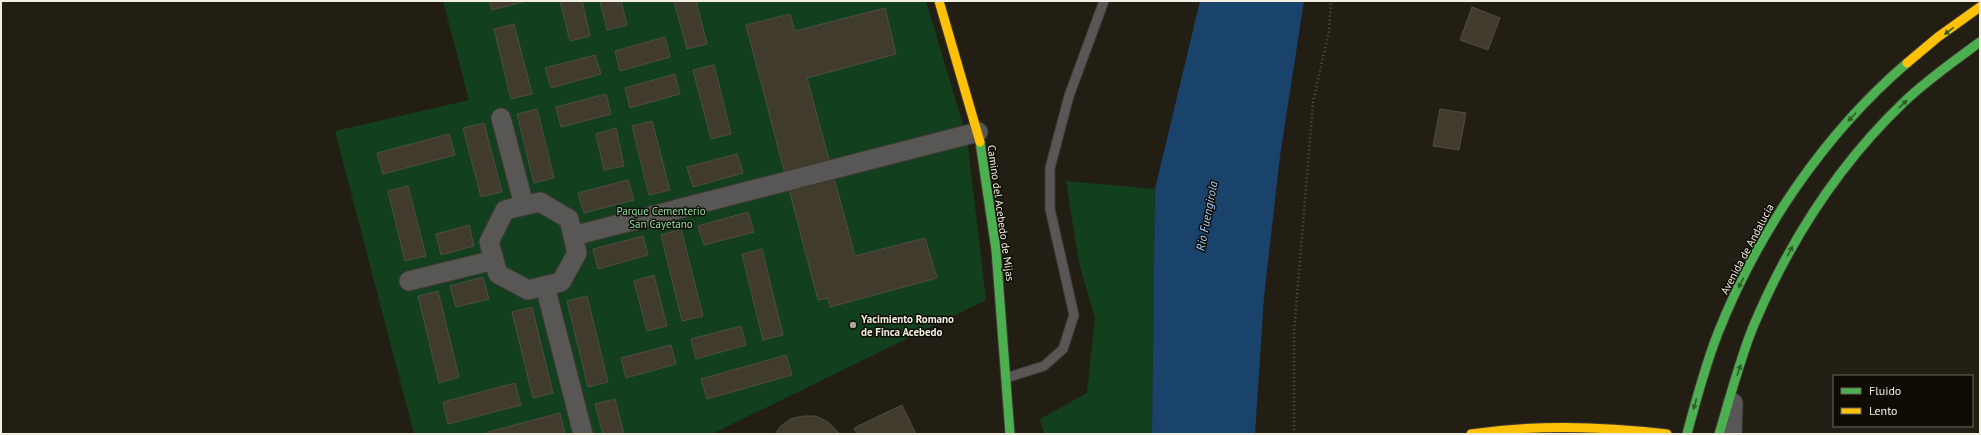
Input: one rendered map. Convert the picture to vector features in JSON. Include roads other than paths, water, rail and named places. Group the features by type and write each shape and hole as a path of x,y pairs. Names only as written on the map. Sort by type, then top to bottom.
{"street":[{"name":"Camino del Acebedo de Mijas","path":"939,1 978,132 996,250 1010,434"},
{"name":"Avenida de Andalucía","path":"1687,434 1699,390 1724,319 1767,232 1799,182 1838,132 1882,87 1919,53 1980,8"},
{"path":"1719,434 1753,328 1791,247 1821,198 1863,145 1904,103 1938,73 1980,42"},
{"path":"501,118 524,205"},
{"path":"573,236 978,132"},
{"path":"540,202 569,219 573,236 577,253 561,282 528,290 498,274 489,242 505,210 540,202"},
{"path":"409,281 494,260"},
{"path":"545,286 583,434"},
{"path":"1732,434 1734,385"},
{"path":"1471,434 1543,426 1621,427 1667,434"}],"lane":[{"path":"1006,378 1044,366 1063,349 1074,315 1050,209 1050,168 1069,96 1104,1"}],"water":[{"name":"Rio Fuengirola","path":"1200,1 1304,1 1280,156 1264,297 1255,434 1152,434 1155,189"}],"place":[{"name":"Yacimiento Romano de Finca Acebedo","path":"853,325"}],"park label":[{"name":"Parque Cementerio San Cayetano","path":"661,217"}]}
